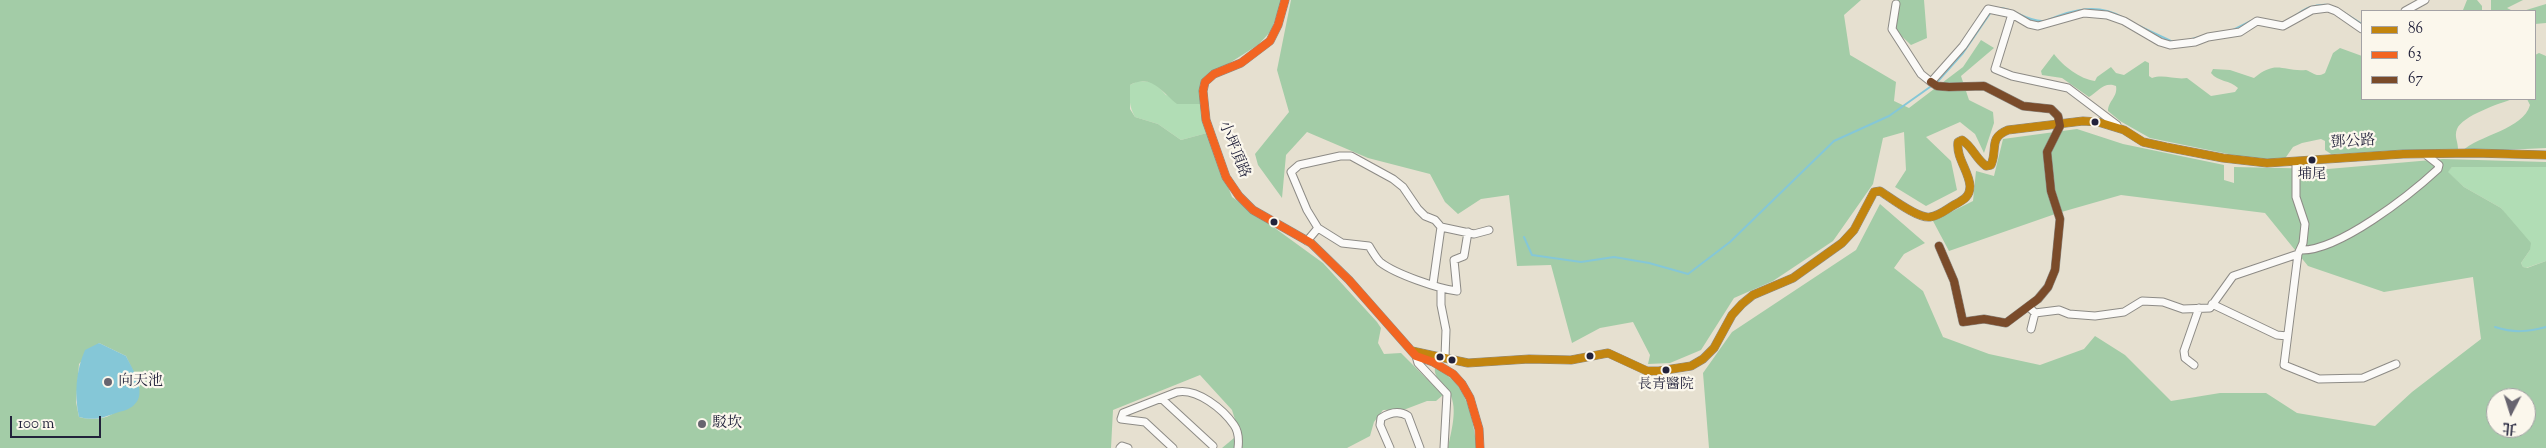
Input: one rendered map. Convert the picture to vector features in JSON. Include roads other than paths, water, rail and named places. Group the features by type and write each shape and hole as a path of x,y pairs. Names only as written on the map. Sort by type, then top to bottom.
{"street":[{"name":"小坪頂路","path":"1285,0 1278,25 1270,41 1241,63 1214,74 1205,82 1206,120 1226,177 1239,196 1253,210 1307,241 1349,280 1414,354 1433,362 1453,374 1462,384 1470,398 1479,429 1480,448"},
{"path":"2407,10 2425,0"},
{"path":"1896,4 1892,29 1921,74 1931,82 1937,86 1949,87 1984,86 2023,106 2052,109 2058,116 2060,126 2047,152 2051,191 2060,219 2058,259 2048,287 2038,299 2006,323 1984,319 1963,322 1954,281 1939,246"},
{"path":"1931,82 1963,46 1988,9 2012,14 2029,24 2038,26 2084,13 2107,15 2124,21 2160,42 2175,45 2240,32 2257,21 2282,26 2320,8 2336,11 2361,28"},
{"path":"2012,14 1995,69 2012,76 2068,88 2124,130"},
{"name":"鄧公路","path":"1414,354 1468,363 1529,359 1552,361 1608,353 1647,370 1659,371 1691,366 1703,359 1714,348 1732,315 1742,304 1753,295 1793,278 1842,242 1854,230 1874,192 1880,191 1920,215 1928,218 1936,216 1966,199 1970,192 1970,184 1957,149 1958,142 1962,140 1967,143 1980,162 1986,166 1991,165 1994,142 2000,133 2008,130 2060,126 2083,121 2113,126 2124,130 2143,142 2223,158 2267,163 2425,154 2546,155"},
{"path":"2035,313 2058,310 2069,314 2095,316 2124,312 2142,301 2163,302 2184,309 2210,308 2233,276 2299,252 2314,249 2356,230 2411,194 2438,169 2439,165 2425,154"},
{"path":"1468,232 1464,256 1454,260 1457,291 1441,290 1432,284 1410,278 1380,262 1369,246 1342,243 1318,228 1307,210 1291,172 1299,165 1340,156 1351,156 1393,179 1403,188 1418,209 1441,227 1468,232 1474,234 1489,230"},
{"path":"2296,162 2296,197 2305,224 2304,243 2299,252 2284,365 2319,379 2363,378 2396,364"},
{"path":"1432,284 1441,227"},
{"path":"1307,241 1318,228"},
{"path":"1441,290 1441,305 1446,330 1445,358"},
{"path":"2038,299 2045,312"},
{"path":"2212,304 2277,335 2287,336"},
{"path":"2029,307 2035,313"},
{"path":"2194,365 2185,358 2184,351 2198,308"},
{"path":"2031,329 2035,313"},
{"path":"1414,354 1418,363 1447,394 1444,448"},
{"path":"1173,448 1145,422 1121,419 1123,413 1185,391 1195,393 1224,414 1234,426 1239,438 1238,448"},
{"path":"1162,399 1213,446"},
{"path":"1390,448 1380,426 1381,418 1389,413 1399,413 1408,416 1420,448"},
{"path":"1120,448 1122,446 1128,448"}],"water":[{"name":"向天池","path":"99,343 126,356 138,380 140,394 134,405 125,410 94,419 79,417 76,391 80,366 85,350"}],"waterway":[{"path":"2295,16 2311,7 2328,5"},
{"path":"2001,8 2032,20 2043,21"},
{"path":"2048,20 2086,9 2105,10 2124,18"},
{"path":"1938,81 1963,53 1991,12"},
{"path":"2343,12 2361,23"},
{"path":"2233,30 2251,21"},
{"path":"2139,26 2173,42"},
{"path":"2192,39 2214,33"},
{"path":"1524,237 1532,255 1581,262 1614,257 1649,263 1688,274 1730,242 1834,141 1889,116 1930,87"},
{"path":"2495,327 2520,331 2546,327"}],"place":[{"name":"埔尾","path":"2312,160"},
{"name":"長青醫院","path":"1666,370"},
{"name":"向天池","path":"108,382"},
{"name":"駁坎","path":"702,424"}]}
